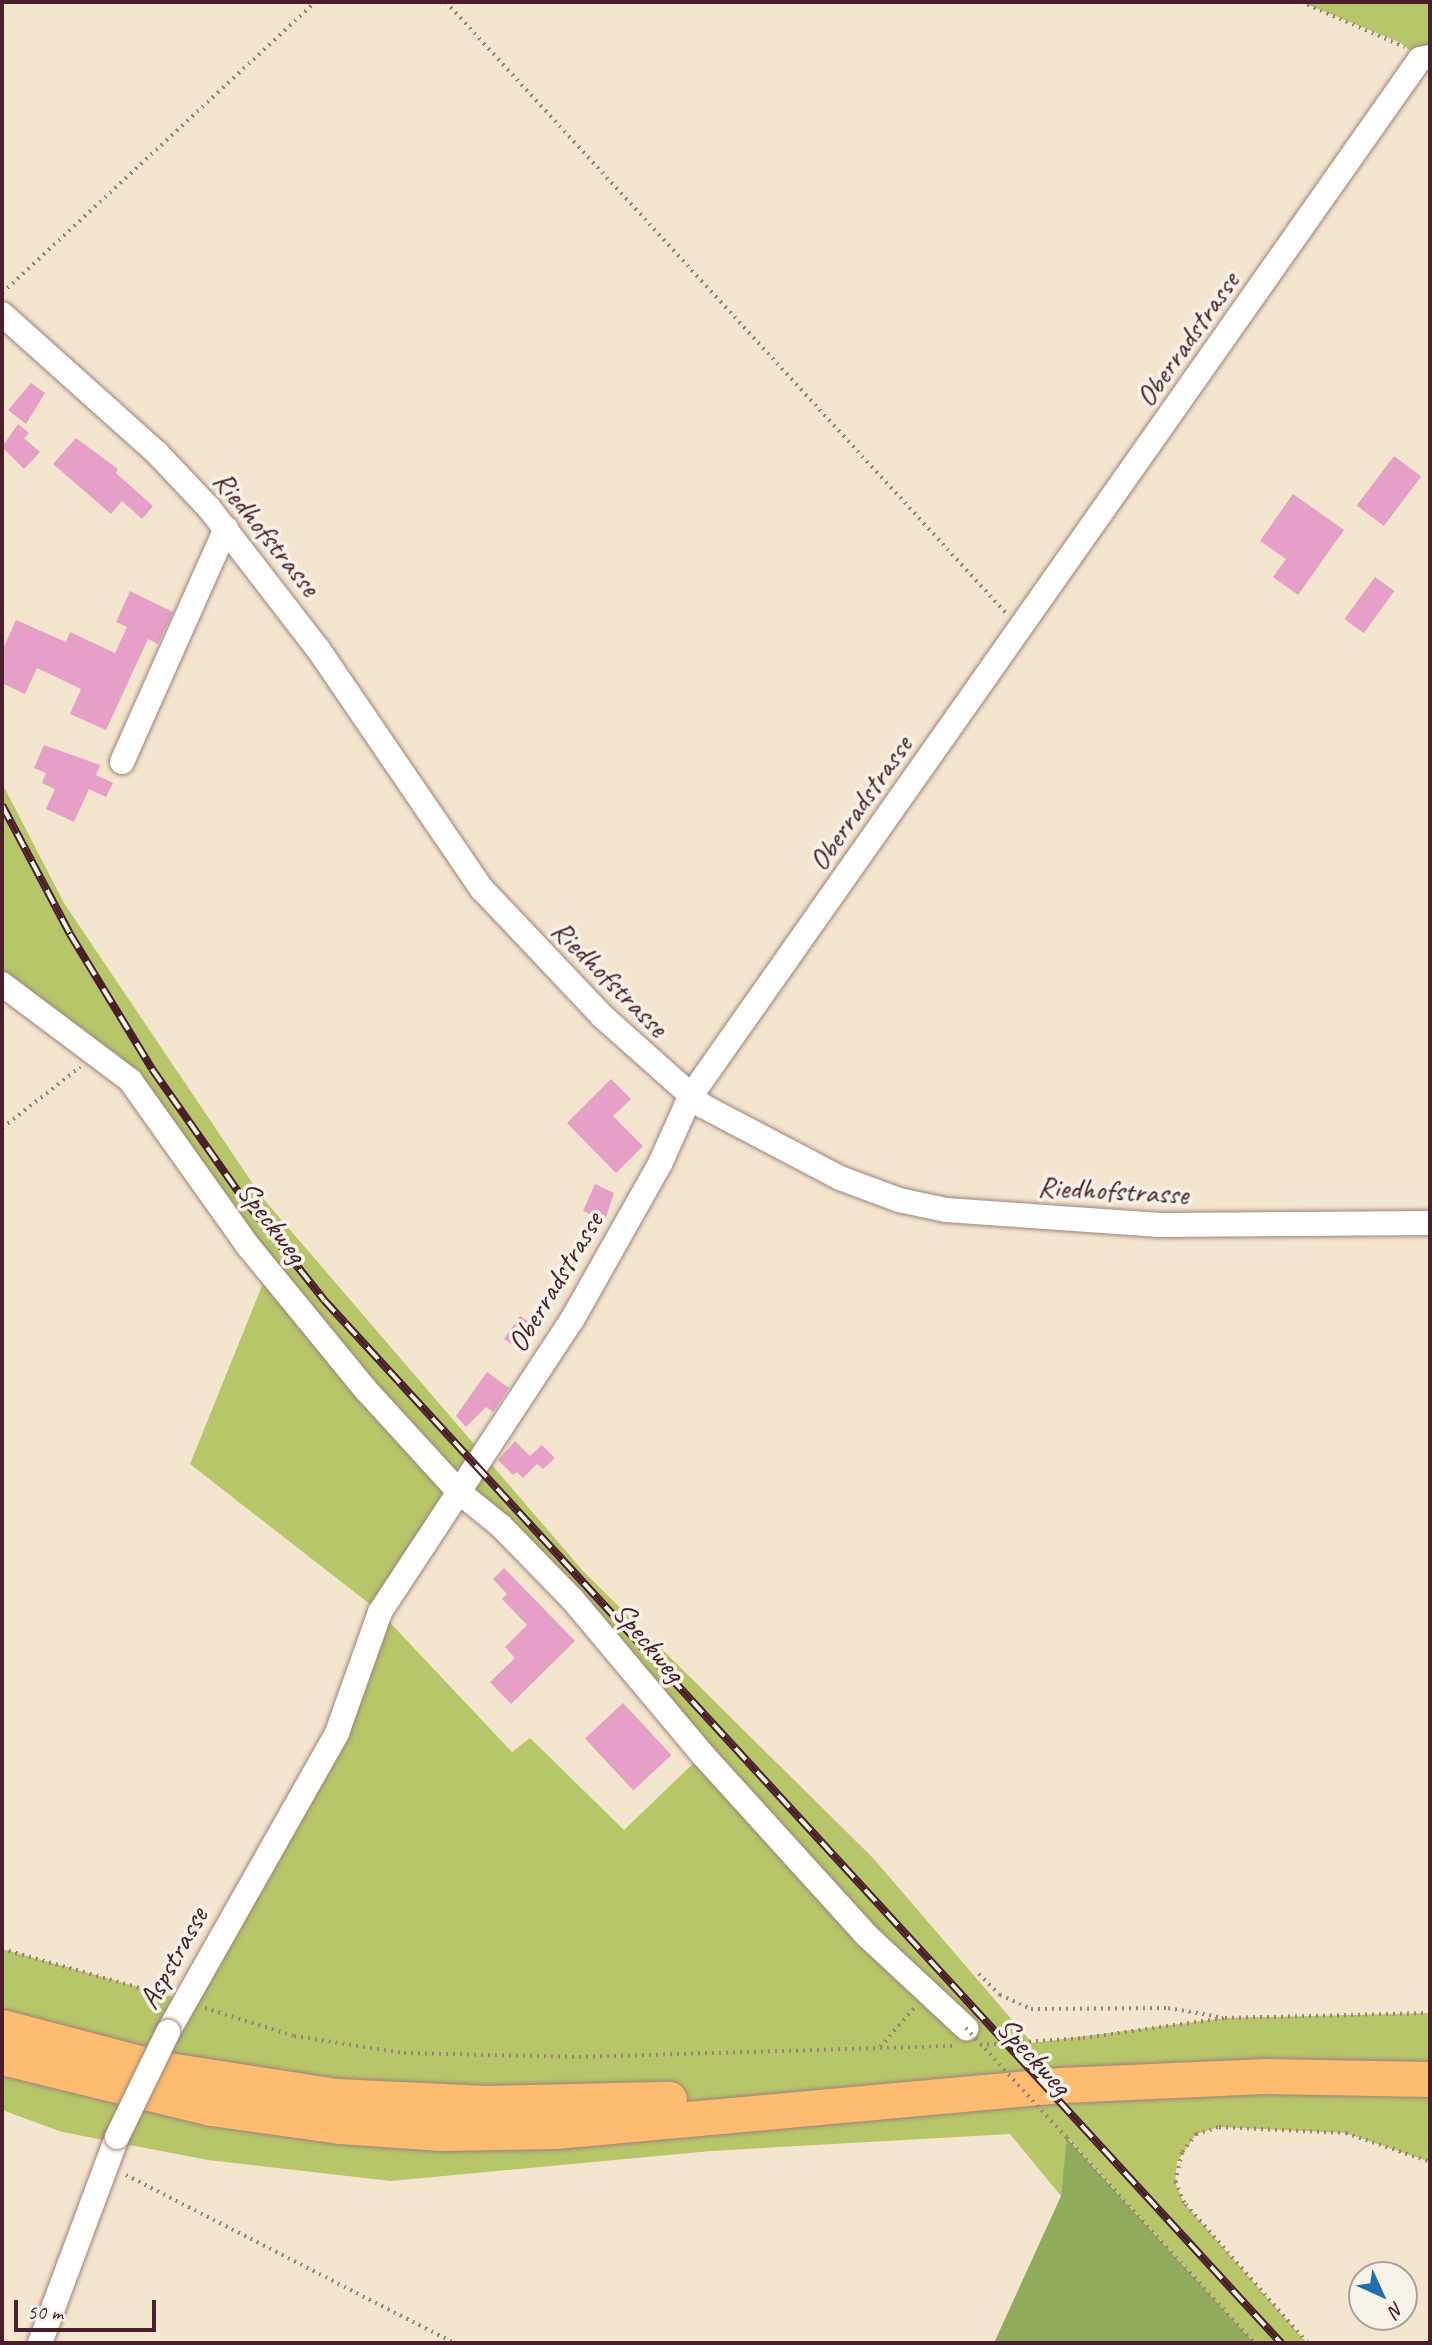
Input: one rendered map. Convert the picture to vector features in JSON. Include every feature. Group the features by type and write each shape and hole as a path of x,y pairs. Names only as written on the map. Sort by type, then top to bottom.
{"highway":[{"path":"2,2034 93,2082"},
{"path":"2,2034 162,2069 285,2090 437,2102 603,2102 1101,2069 1313,2065 1430,2069"},
{"path":"2,2067 277,2118 442,2133 556,2131 995,2089 1217,2077 1430,2079"}],"street":[{"name":"Oberradstrasse","path":"380,1612 585,1297 660,1164 690,1097 1425,58"},
{"name":"Riedhofstrasse","path":"2,314 157,453 226,528 318,649 482,889 559,973 690,1097 743,1129 840,1178 899,1200 946,1210 1159,1225 1430,1223"},
{"path":"122,762 226,528"},
{"name":"Speckweg","path":"2,984 99,1053 130,1080 268,1271 366,1390 459,1492 501,1526 573,1600 703,1755 866,1935 968,2040"},
{"name":"Aspstrasse","path":"40,2343 117,2137 185,2000 337,1733 380,1612"}],"path":[{"path":"2,293 315,2"},
{"path":"446,2 1021,630"},
{"path":"1301,2 1401,43 1425,58"},
{"path":"2,1128 99,1053"},
{"path":"2,1948 185,2000 294,2036 404,2053 579,2057 879,2048 968,2040 1070,2039 1225,2018 1430,2013"},
{"path":"979,1974 1000,1995 1031,2009 1168,2008 1225,2018"},
{"path":"879,2048 915,2007"},
{"name":"Speckweg","path":"968,2040 1067,2138 1254,2343"},
{"path":"1307,2343 1184,2203 1175,2182 1182,2152 1204,2129 1233,2127 1346,2133 1430,2162"},
{"path":"105,2165 454,2343"}],"green space":[{"path":"1301,2 1430,2 1430,57 1420,59 1401,43"},
{"path":"2,783 64,903 261,1196 583,1571 873,1858 1032,2043 1225,2018 1430,2013 1430,2162 1346,2133 1219,2127 1196,2134 1177,2162 1175,2182 1184,2203 1307,2343 1254,2343 1068,2138 1061,2196 1010,2134 711,2151 391,2181 208,2160 62,2132 2,2110 2,1949 185,2000 291,1811 380,1612 190,1464 268,1271 147,1102 2,984","holes":["458,1492 702,1755 624,1830 530,1738 512,1752 380,1612"]},
{"path":"1067,2138 1254,2343 994,2343 1061,2196"}],"building":[{"path":"31,383 45,393 26,424 8,410"},
{"path":"18,424 29,433 24,438 40,452 24,469 2,447"},
{"path":"76,438 118,469 116,473 153,506 142,519 122,501 111,514 53,464"},
{"path":"1394,456 1421,476 1384,526 1357,506"},
{"path":"1293,494 1344,530 1298,595 1273,577 1286,559 1260,541"},
{"path":"1375,577 1394,591 1364,633 1344,619"},
{"path":"130,591 173,612 158,644 148,639 106,730 70,714 81,689 37,668 25,694 2,683 2,651 16,620 66,642 70,632 115,653 127,627 116,622"},
{"path":"44,745 100,765 96,775 113,783 106,797 89,789 74,822 46,809 55,789 42,783 46,773 34,768"},
{"path":"611,1079 631,1099 613,1116 643,1146 616,1173 567,1123"},
{"path":"595,1184 614,1193 605,1220 583,1211"},
{"path":"520,1316 537,1328 521,1351 504,1339"},
{"path":"487,1372 509,1388 493,1412 486,1407 466,1427 456,1416"},
{"path":"515,1441 530,1456 542,1445 555,1458 543,1469 537,1464 523,1478 517,1472 513,1475 498,1460"},
{"path":"504,1568 575,1641 511,1704 490,1682 515,1658 505,1647 527,1625 502,1599 507,1594 493,1579"},
{"path":"623,1703 671,1755 633,1790 585,1738"}],"railway":[{"path":"2,805 70,934 152,1069 240,1194 324,1300 1281,2343"}]}
